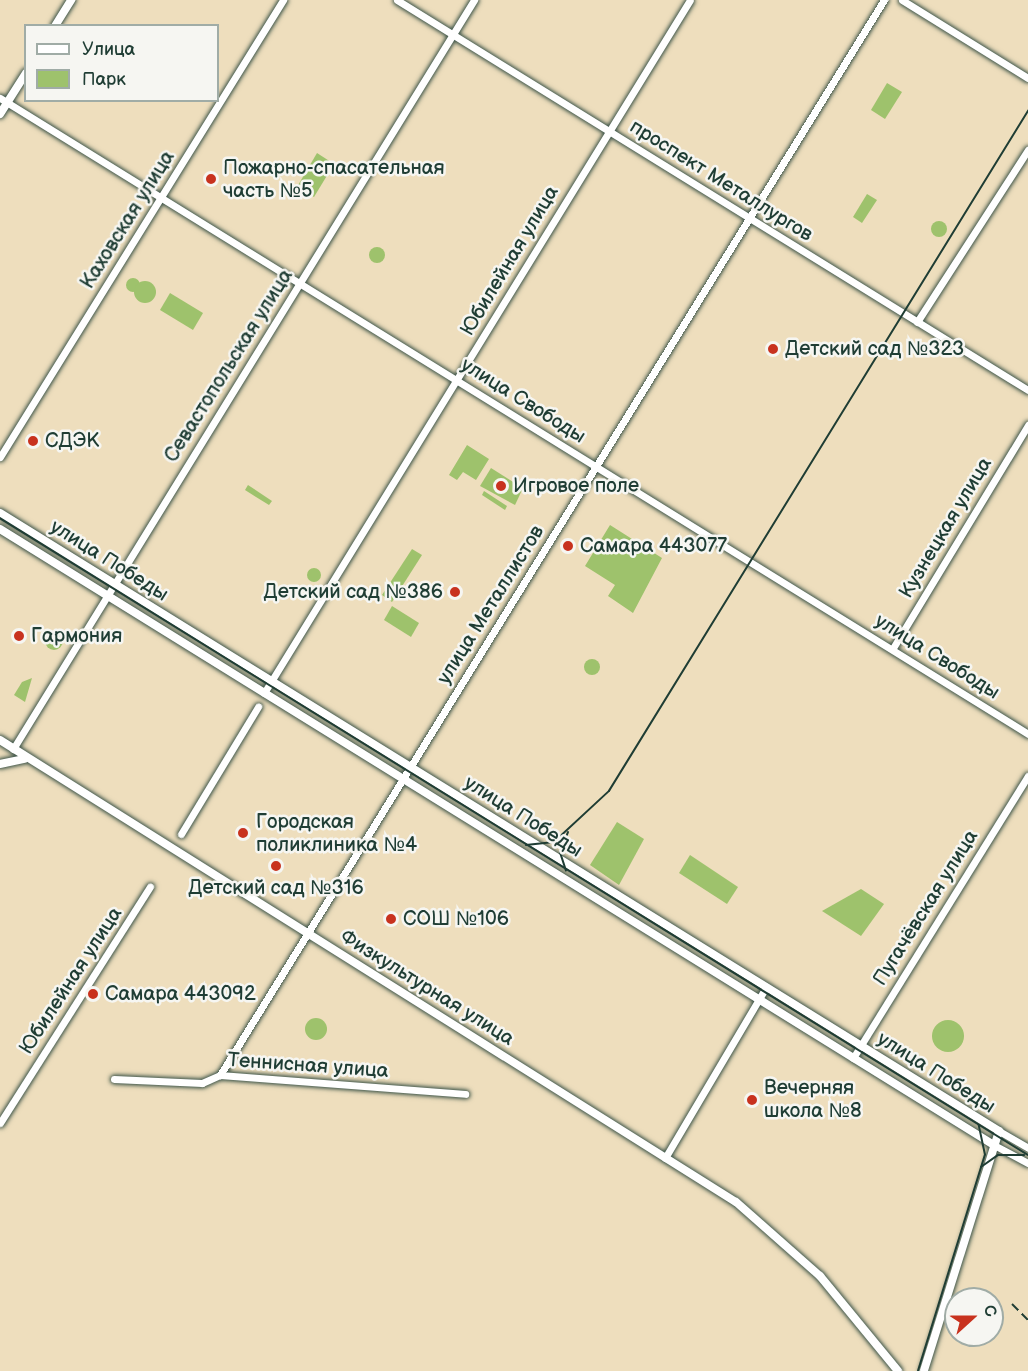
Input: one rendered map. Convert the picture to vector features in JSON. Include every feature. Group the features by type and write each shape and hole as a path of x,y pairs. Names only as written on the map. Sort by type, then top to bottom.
{"main road":[{"path":"56,24 71,0"},
{"path":"0,114 4,100 24,75"},
{"name":"улица Победы","path":"0,513 999,1131"},
{"name":"улица Победы","path":"0,529 994,1145"},
{"path":"6,744 3,763 24,759"},
{"name":"Физкультурная улица","path":"6,744 24,759 307,933 765,1223 820,1276 898,1371"},
{"path":"924,1371 999,1131"}],"street":[{"name":"Каховская улица","path":"0,457 283,0"},
{"name":"проспект Металлургов","path":"397,0 1028,390"},
{"name":"Севастопольская улица","path":"6,744 106,594 474,0"},
{"name":"Юбилейная улица","path":"264,693 690,0"},
{"name":"улица Металлистов","path":"220,1075 884,0"},
{"path":"902,0 1028,78"},
{"name":"улица Свободы","path":"4,100 893,648 1028,734"},
{"path":"917,322 1028,150"},
{"name":"Кузнецкая улица","path":"893,648 1028,425"},
{"path":"181,834 258,707"},
{"name":"Пугачёвская улица","path":"853,1058 1028,776"},
{"name":"Юбилейная улица","path":"0,1123 150,887"},
{"path":"665,1158 766,987"},
{"name":"Теннисная улица","path":"114,1079 202,1083 220,1075 465,1094"},
{"name":"улица Победы","path":"999,1131 1028,1148"},
{"name":"улица Победы","path":"994,1145 1028,1163"}],"green space":[{"path":"887,83 902,92 885,119 871,110"},
{"path":"317,153 334,164 314,197 297,187"},
{"path":"867,194 877,200 862,223 853,217"},
{"path":"939,221 945,223 947,229 945,235 939,237 933,235 931,229 933,223"},
{"path":"374,247 380,247 385,255 383,261 374,263 369,258 369,252"},
{"path":"133,278 138,280 140,285 138,290 133,292 128,290 126,285 128,280"},
{"path":"145,281 153,284 156,292 153,300 145,303 137,300 134,292 137,284"},
{"path":"170,293 203,313 193,330 160,310"},
{"path":"467,445 489,459 476,480 463,472 457,480 449,475"},
{"name":"Игровое поле","path":"491,468 523,488 515,505 480,486"},
{"path":"248,485 272,501 269,505 245,490"},
{"path":"484,491 507,506 505,510 482,495"},
{"path":"610,525 662,558 633,613 608,596 615,585 585,566"},
{"path":"412,549 422,555 392,602 382,595"},
{"path":"311,568 317,568 321,575 317,582 311,582 307,578 307,572"},
{"path":"392,606 419,623 411,637 384,620"},
{"path":"54,632 60,635 63,641 60,647 54,650 48,647 45,641 48,635"},
{"path":"592,659 600,667 592,675 584,667"},
{"path":"32,678 25,702 14,695 22,682"},
{"path":"617,822 644,839 619,885 590,865"},
{"path":"690,855 738,887 727,904 679,873"},
{"path":"861,889 884,904 861,936 822,911"},
{"path":"316,1018 324,1021 327,1029 324,1037 316,1040 308,1037 305,1029 308,1021"},
{"path":"948,1020 959,1025 964,1036 959,1047 948,1052 937,1047 932,1036 937,1025"}],"tram line":[{"path":"526,845 554,842 609,791 1028,111"},
{"path":"0,518 1028,1155"},
{"path":"566,871 560,853 568,832"},
{"path":"918,1371 985,1155 979,1126"},
{"path":"981,1167 998,1155 1024,1155"}],"railway":[{"path":"1012,1304 1028,1320"}],"place":[{"name":"Пожарно-спасательная часть №5","path":"211,179"},
{"name":"Детский сад №323","path":"773,349"},
{"name":"СДЭК","path":"33,441"},
{"name":"Игровое поле","path":"501,486"},
{"name":"Самара 443077","path":"568,546"},
{"name":"Детский сад №386","path":"455,592"},
{"name":"Гармония","path":"19,636"},
{"name":"Городская поликлиника №4","path":"243,833"},
{"name":"Детский сад №316","path":"276,866"},
{"name":"СОШ №106","path":"391,919"},
{"name":"Самара 443092","path":"93,994"},
{"name":"Вечерняя школа №8","path":"752,1100"}]}
